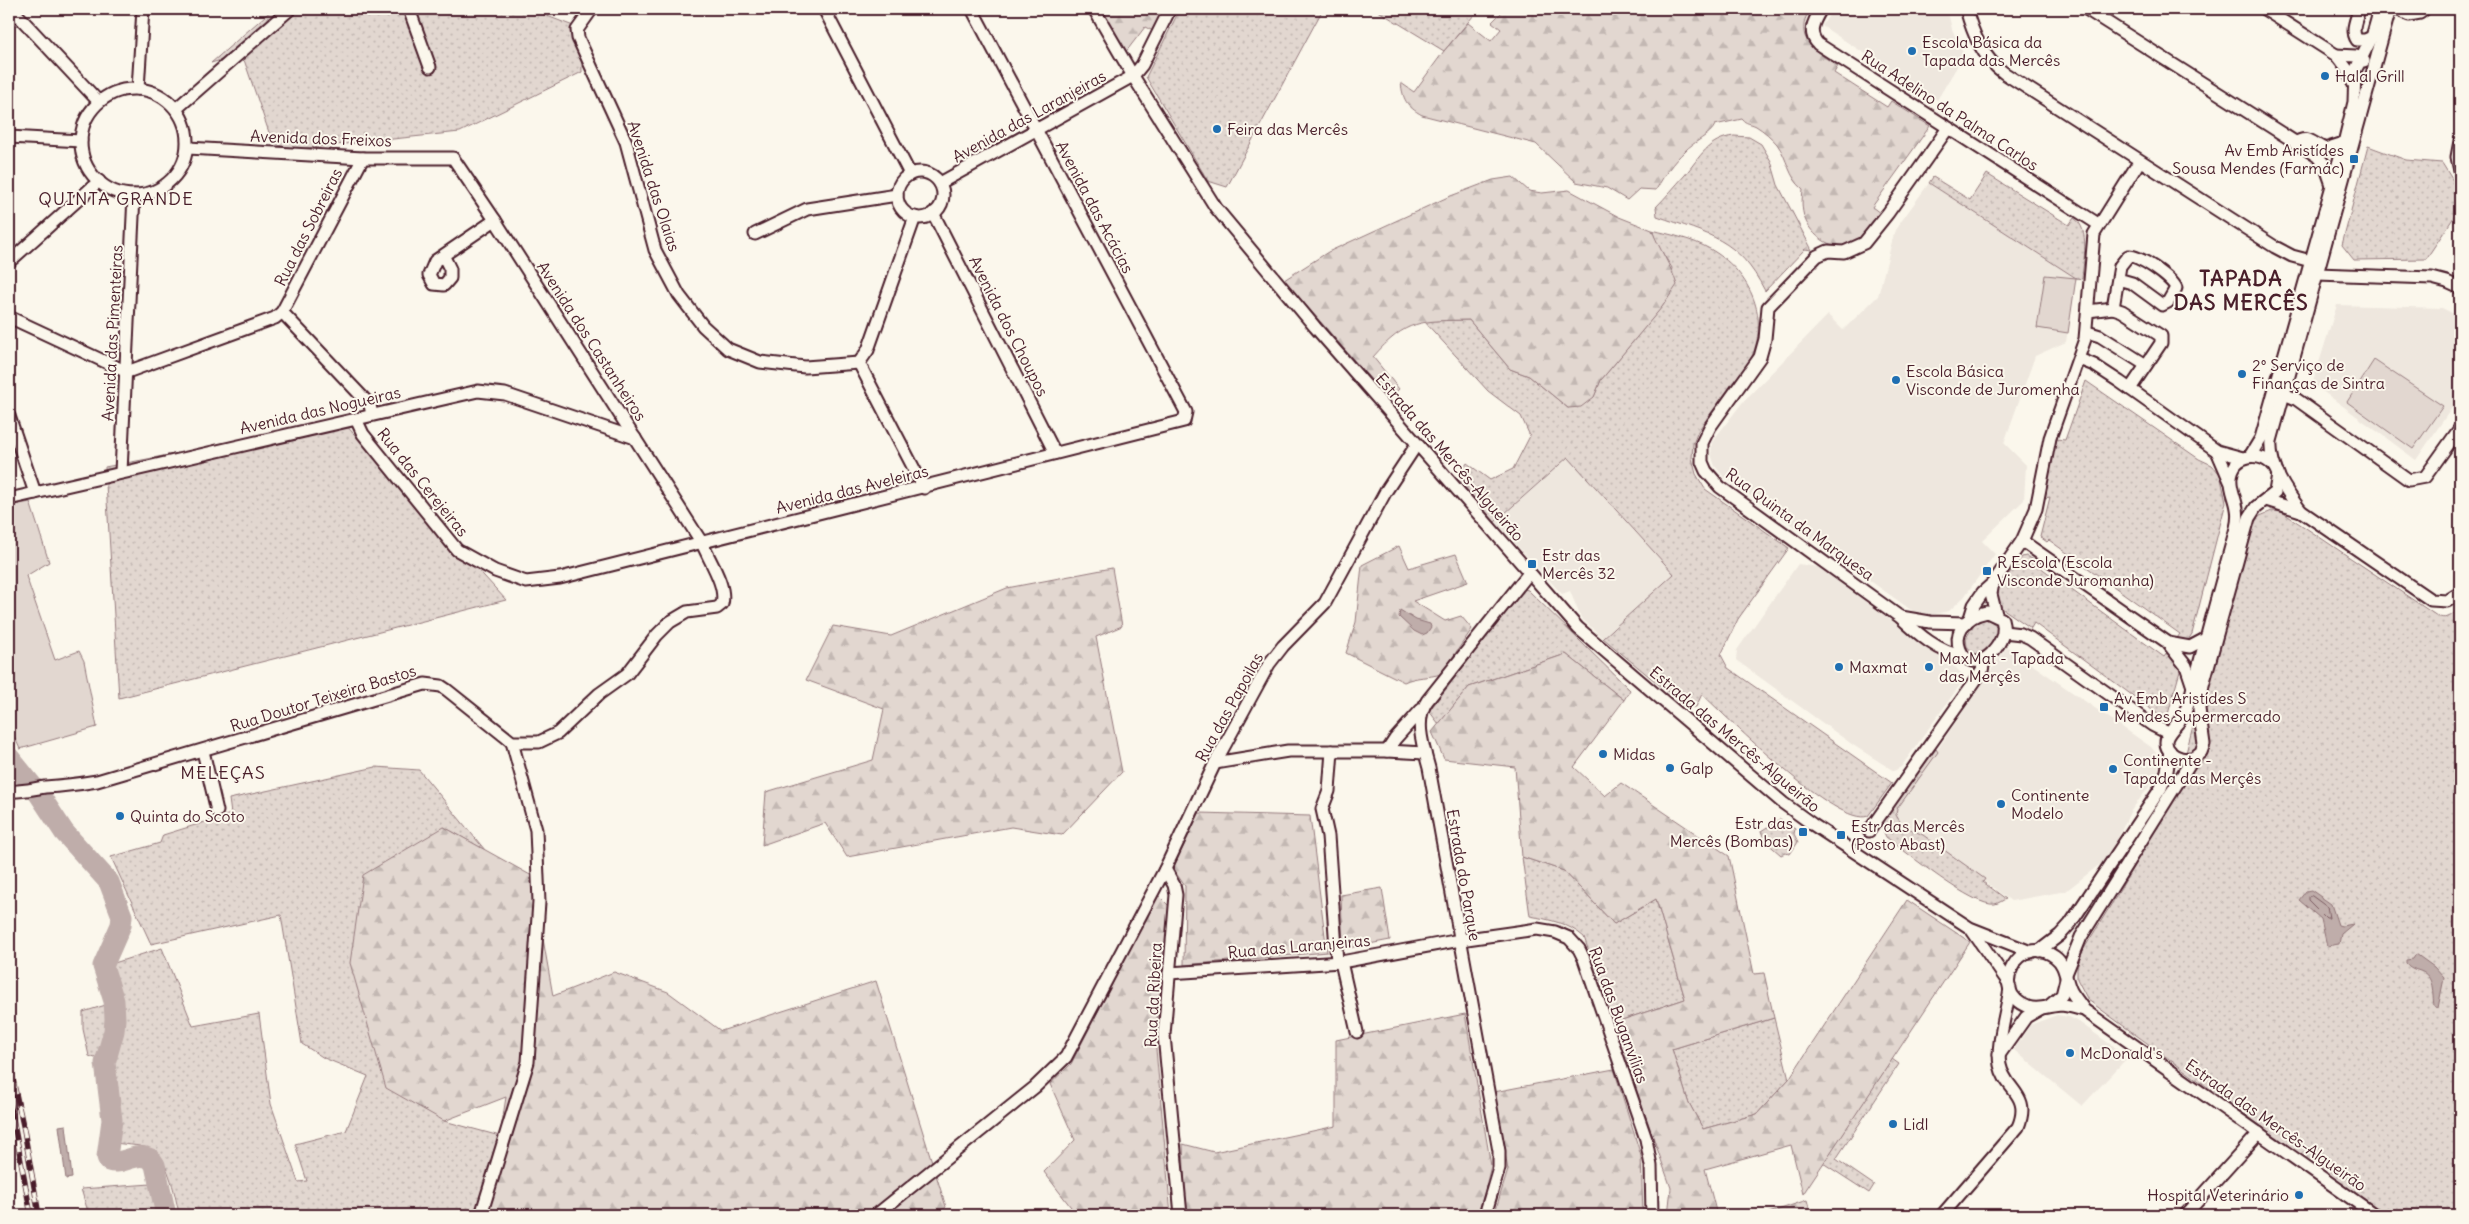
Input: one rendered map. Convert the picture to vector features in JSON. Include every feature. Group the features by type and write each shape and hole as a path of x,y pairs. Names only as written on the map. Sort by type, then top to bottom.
{"street":[{"path":"12,9 99,102"},
{"path":"138,89 143,9"},
{"path":"176,109 290,9"},
{"path":"409,9 430,67"},
{"name":"Avenida das Olaias","path":"592,9 577,30 578,38 626,142 655,250 679,295 703,326 728,349 760,362 805,367 859,362"},
{"path":"824,9 910,174"},
{"name":"Avenida das Acácias","path":"972,9 1186,412 1184,421"},
{"name":"Estrada das Mercês-Algueirão","path":"1094,9 1133,76 1221,215 1529,573 1586,635 1783,803 1820,830 1970,928 2056,958 2075,997 2084,1010 2375,1215"},
{"path":"1133,76 1142,65 1170,9"},
{"name":"Rua Adelino da Palma Carlos","path":"1821,9 1812,27 1813,37 1818,44 2098,224"},
{"path":"1966,9 1977,41 1998,69 2139,162 2275,247 2292,256 2311,261"},
{"path":"2086,9 2322,162 2332,186"},
{"path":"2264,9 2336,54 2347,69 2354,85"},
{"path":"2359,9 2353,32 2354,36 2357,40 2364,40 2372,36"},
{"path":"2230,481 2234,468 2246,457 2261,438 2344,143 2354,102 2354,85 2360,57 2372,36 2380,9"},
{"path":"2390,9 2270,449 2276,471 2285,489 2301,510 2426,598 2442,602 2452,599 2460,593"},
{"path":"2397,9 2409,15 2420,13 2425,9"},
{"path":"2336,54 2360,57 2364,61 2368,85"},
{"name":"Avenida das Laranjeiras","path":"940,183 1133,76"},
{"path":"138,89 153,92 166,99 176,109 184,121 188,148 183,164 174,177 156,190 134,195 110,189 98,181 89,170 83,156 81,141 84,126 90,113 99,102 112,94 138,89"},
{"name":"Rua Quinta da Marquesa","path":"1948,128 1888,213 1864,243 1844,252 1828,251 1817,256 1768,307 1765,339 1760,357 1706,432 1701,452 1706,471 1720,487 1946,652 1964,657"},
{"path":"9,137 81,141"},
{"path":"2295,143 2303,138 2325,149 2344,143"},
{"path":"2460,141 2457,157 2460,171"},
{"name":"Avenida dos Freixos","path":"188,148 363,158 453,158"},
{"name":"Rua das Sobreiras","path":"282,312 363,158"},
{"name":"Avenida dos Castanheiros","path":"453,158 495,220 702,542"},
{"path":"1968,689 1970,677 1964,657 1957,643 1958,635 1968,620 1978,598 1993,583 2022,541 2036,509 2042,470 2050,438 2087,332 2092,243 2098,224 2139,162"},
{"path":"924,172 930,174 940,183 942,203 934,214 915,217 902,210 897,195 901,182 910,174 924,172"},
{"path":"9,262 98,181"},
{"name":"Avenida das Pimenteiras","path":"121,472 134,195"},
{"path":"755,234 807,209 897,195"},
{"name":"Avenida dos Choupos","path":"934,214 1055,453"},
{"path":"915,217 868,350 859,362 924,488"},
{"path":"444,257 449,250 495,220"},
{"path":"2113,308 2118,279 2121,262 2132,255 2171,280 2176,288 2168,302 2162,305 2132,283 2118,279"},
{"path":"2317,274 2432,278 2460,288"},
{"path":"2088,311 2113,308 2122,311 2160,336 2161,343 2130,389"},
{"path":"9,317 127,372 275,318 282,312 370,404 372,415"},
{"path":"2087,332 2100,336 2146,365"},
{"path":"2000,1055 2026,1017 2062,995 2066,976 2081,938 2193,758 2201,752 2204,744 2199,704 2249,518 2275,492 2276,471 2262,457 2246,457 2217,451 2094,365 2079,359"},
{"name":"Avenida das Nogueiras","path":"9,499 478,391 494,391 635,438"},
{"path":"2284,394 2296,399 2409,480 2425,476 2460,428"},
{"path":"9,416 35,493"},
{"name":"Rua das Cerejeiras","path":"356,419 363,434 457,550 494,571 526,582"},
{"name":"Avenida das Aveleiras","path":"526,582 560,578 924,488 1184,421"},
{"name":"Rua das Papoilas","path":"876,1215 1035,1087 1066,1057 1165,870 1215,763 1269,664 1283,646 1325,603 1395,475 1417,444"},
{"path":"2193,758 2184,759 2176,757 2170,751 2167,742 2168,733 2178,723 2188,704 2237,523 2238,510 2234,493 2217,451"},
{"path":"2234,493 2243,501 2264,502 2301,510"},
{"path":"2022,541 2167,642 2186,666 2193,687"},
{"path":"481,1215 528,1062 539,902 536,830 512,742 539,742 558,734 599,694 627,674 657,635 670,622 687,612 717,608 722,604 724,597 722,588 702,542"},
{"path":"1387,751 1529,573"},
{"path":"1993,583 1991,601 1996,614"},
{"path":"1869,832 1982,671 1984,660 1997,646 2004,632 2002,619 1996,614 1987,612 1968,620"},
{"name":"Rua Quinta da Marquesa","path":"1900,617 1930,622 1968,620"},
{"path":"2004,632 2021,634 2030,638 2152,725 2168,733"},
{"path":"2167,642 2190,647 2206,638"},
{"path":"1964,657 1975,662 1984,660"},
{"name":"Rua Doutor Teixeira Bastos","path":"9,791 29,792 41,788 70,786 97,781 425,684 441,686 447,690 512,742"},
{"name":"Estrada do Parque","path":"1421,710 1420,720 1425,753 1500,1160 1498,1175 1485,1215"},
{"path":"2178,723 2195,724 2201,730"},
{"path":"203,751 217,811"},
{"path":"1332,751 1329,791 1322,809 1328,836 1339,962 1357,1032"},
{"path":"1215,763 1288,752 1387,751 1425,753"},
{"path":"1942,1215 2018,1127 2022,1118 2022,1103 2002,1071 2000,1055 2009,985 2014,962 2060,935 2070,924 2116,858 2161,788 2167,771 2170,751"},
{"name":"Rua da Ribeira","path":"1165,870 1174,885 1176,895 1164,1035 1181,1215"},
{"name":"Estrada das Mercês-Algueirão","path":"1970,928 2021,1004 2030,1008 2063,1005 2084,1010"},
{"name":"Rua das Buganvílias","path":"1460,940 1546,930 1569,938 1579,950 1646,1139 1651,1166 1652,1215"},
{"name":"Rua das Laranjeiras","path":"1169,973 1339,962 1460,940"},
{"path":"2185,1215 2259,1133"}],"shaded area":[{"name":"Escola Básica da Tapada das Mercês","path":"1833,9 1947,9 1952,29 1964,55 1937,100 1822,26"},
{"name":"Escola Básica Visconde de Juromenha","path":"1929,183 2076,278 2066,342 2035,356 2004,443 2026,465 2024,500 1982,541 1995,554 1964,597 1949,611 1930,615 1914,612 1723,476 1715,466 1711,454 1712,442 1742,403 1828,315 1843,330 1878,296 1895,230"},
{"path":"2337,305 2442,308 2460,317 2460,396 2416,460 2317,387 2313,382"},
{"path":"1568,457 1674,574 1603,638 1581,618 1570,591 1562,594 1495,522"},
{"path":"1798,564 1818,567 1956,668 1964,676 1960,685 1901,767 1894,771 1853,745 1736,660 1737,650"},
{"path":"2007,647 2151,747 2160,758 2158,775 2130,812 2109,857 2066,891 2011,901 1923,836 1901,825 1896,815 1897,809"},
{"path":"2057,1015 2069,1017 2079,1022 2128,1057 2082,1106 2014,1050 2030,1025"}],"green space":[{"path":"273,9 529,9 581,29 582,72 460,132 297,149 273,144 242,54 211,63"},
{"path":"1102,9 1165,9 1153,31 1145,27 1125,53"},
{"name":"Feira das Mercês","path":"1180,9 1323,9 1227,187 1208,181 1146,77"},
{"path":"1375,9 1479,9 1444,51"},
{"path":"1505,9 1810,9 1805,19 1805,37 1815,50 1838,66 1834,73 1887,107 1891,101 1930,126 1872,207 1880,213 1869,229 1853,244 1845,246 1829,243 1814,234 1804,215 1802,204 1803,189 1794,179 1781,150 1765,132 1742,119 1715,125 1710,132 1688,148 1677,160 1656,190 1639,189 1627,200 1607,188 1576,182 1536,144 1422,115 1406,102 1401,83 1414,92 1444,51 1468,23 1491,41 1501,29 1492,22"},
{"path":"1734,136 1749,137 1761,144 1771,161 1778,185 1812,250 1805,249 1765,291 1755,273 1733,249 1707,234 1657,216 1656,207 1705,150 1717,141"},
{"path":"2368,146 2406,160 2442,163 2460,192 2460,208 2426,259 2354,260 2342,245"},
{"path":"1987,174 2069,225 2074,218 2079,223 2083,230 2085,246 2082,279 2076,278 1929,183 1933,177 1970,200"},
{"path":"1513,177 1529,191 1542,193 1569,190 1619,217 1652,230 1677,285 1662,307 1601,380 1594,397 1581,407 1568,408 1529,376 1510,369 1469,320 1426,322 1405,329 1395,335 1373,357 1399,389 1388,399 1284,280 1328,252 1448,197 1493,180"},
{"path":"1652,230 1696,243 1710,249 1723,258 1745,281 1757,310 1757,340 1752,356 1698,431 1693,444 1692,458 1696,474 1705,489 1789,548 1738,619 1721,655 1728,668 1892,783 1868,816 1853,815 1832,805 1808,789 1757,746 1702,694 1696,707 1686,707 1603,638 1674,574 1568,457 1495,522 1458,479 1467,463 1490,480 1513,469 1530,436 1521,416 1488,391 1424,321 1469,320 1510,369 1529,376 1568,408 1594,397 1601,380 1664,304 1672,268 1657,244"},
{"path":"2045,275 2076,278 2068,333 2037,328"},
{"path":"2374,360 2443,406 2413,449 2347,402"},
{"path":"2086,381 2199,459 2212,465 2220,474 2226,502 2192,634 2188,640 2177,638 2180,634 2049,540 2047,542 2040,537 2050,497 2045,498 2049,476 2047,473 2056,439 2065,440"},
{"path":"343,422 506,600 119,698 105,467"},
{"path":"30,502 49,562 26,576 55,660 79,651 84,661 97,727 20,749 9,725 9,506"},
{"path":"2272,511 2282,512 2437,616 2448,617 2460,606 2460,1215 2383,1215 2088,1000 2077,979 2077,968 2082,952 2175,795 2217,634 2253,524 2260,516"},
{"path":"1399,546 1409,568 1456,554 1468,582 1413,601 1445,621 1461,616 1472,629 1441,674 1404,682 1346,653 1356,622 1362,565"},
{"path":"2026,556 2164,657 2167,653 2175,660 2180,671 2168,714 2164,716 2159,715 2034,623 2031,628 1999,606 1996,594 1998,588 2022,557"},
{"path":"1112,568 1122,626 1096,637 1122,772 1062,835 1011,827 847,857 825,823 762,845 766,792 873,760 884,709 806,680 833,626 891,636 1007,588"},
{"path":"1524,589 1528,590 1630,690 1624,700 1566,654 1469,687 1439,724 1429,711"},
{"path":"1986,619 1993,622 1997,632 1992,643 1982,652 1976,654 1967,647 1966,638 1975,623"},
{"path":"1566,654 1624,700 1574,767 1605,796 1621,783 1729,856 1754,974 1764,973 1774,1018 1672,1049 1688,1101 1703,1129 1757,1114 1789,1079 1907,900 1970,942 1803,1194 1791,1145 1705,1169 1717,1215 1668,1215 1671,1188 1613,1023 1685,999 1656,899 1614,924 1564,871 1522,857 1515,767 1444,759 1432,732 1469,687"},
{"path":"1936,749 1938,752 1897,809 1896,815 1902,825 1923,835 1985,879 1983,882 2006,899 1996,904 1985,903 1956,888 1886,837 1881,825"},
{"path":"376,767 419,770 485,850 444,827 444,1121 500,1136 475,1215 179,1215 168,1172 159,1156 150,1149 116,1143 109,1069 121,1035 123,1016 111,964 162,948 193,1026 259,1014 271,1104 298,1182 307,1181 295,1144 346,1131 368,1076 324,1058 302,1044 281,915 151,944 111,857 160,843 163,835 231,814 229,799"},
{"path":"1199,813 1310,816 1327,952 1184,965 1185,886 1173,869"},
{"path":"1780,819 1795,829 1794,834 1798,842 1790,854 1785,853 1781,855 1765,841 1761,831"},
{"path":"444,827 532,876 553,996 614,972 668,992 721,1031 876,981 946,1207 937,1215 475,1215 500,1136 506,1097 444,1121 386,1088 350,963 363,875"},
{"path":"1522,857 1564,871 1614,924 1656,899 1685,999 1613,1023 1584,937 1565,925 1530,916"},
{"path":"1382,888 1390,940 1343,949 1341,895"},
{"path":"1158,895 1169,906 1155,1038 1171,1215 1077,1215 1044,1172 1075,1140 1050,1084 1071,1064"},
{"path":"109,1004 109,1033 95,1058 89,1056 83,1029 83,1012"},
{"path":"1465,1014 1491,1166 1480,1209 1475,1215 1186,1215 1183,1144 1214,1152 1336,1126 1336,1040"},
{"path":"1774,1018 1789,1079 1757,1114 1703,1129 1688,1101 1672,1049"},
{"path":"1892,1059 1899,1064 1836,1159 1874,1185 1869,1193 1823,1163"},
{"path":"1614,1069 1641,1156 1643,1215 1494,1215 1508,1170 1494,1092"},
{"path":"151,1184 158,1215 89,1215 81,1189"},
{"path":"1807,1200 1811,1215 1763,1215"}],"water":[{"path":"1400,610 1416,620 1430,624 1431,627 1427,633 1422,635 1414,631 1399,617"},
{"path":"2311,890 2331,904 2338,925 2353,924 2341,934 2339,944 2327,946 2321,919 2299,900 2306,891"},
{"path":"2416,954 2434,967 2444,978 2438,1008 2434,1006 2432,986 2428,977 2425,973 2406,963 2406,960 2413,959"},
{"path":"66,1125 72,1178 66,1179 59,1126"}],"waterway":[{"path":"9,757 39,794 64,832 109,882 122,916 121,925 103,966 114,1001 115,1019 114,1031 105,1063 112,1120 107,1157 109,1161 114,1162 134,1157 151,1159 155,1165 166,1215"}],"railway":[{"path":"9,1062 24,1130 39,1215"},
{"path":"9,1097 31,1215"}],"place":[{"name":"Escola Básica da Tapada das Mercês","path":"1912,51"},
{"name":"Halal Grill","path":"2325,76"},
{"name":"Feira das Mercês","path":"1217,129"},
{"name":"Av Emb Aristídes Sousa Mendes (Farmác)","path":"2354,159"},
{"name":"2º Serviço de Finanças de Sintra","path":"2242,374"},
{"name":"Escola Básica Visconde de Juromenha","path":"1896,380"},
{"name":"Estr das Mercês 32","path":"1532,564"},
{"name":"R Escola (Escola Visconde Juromanha)","path":"1987,571"},
{"name":"Maxmat","path":"1839,667"},
{"name":"MaxMat - Tapada das Merçês","path":"1929,667"},
{"name":"Av Emb Aristídes S Mendes Supermercado","path":"2104,707"},
{"name":"Midas","path":"1603,754"},
{"name":"Galp","path":"1670,768"},
{"name":"Continente - Tapada das Merçês","path":"2113,769"},
{"name":"Continente Modelo","path":"2001,804"},
{"name":"Quinta do Scoto","path":"120,816"},
{"name":"Estr das Mercês (Bombas)","path":"1803,832"},
{"name":"Estr das Mercês (Posto Abast)","path":"1841,835"},
{"name":"McDonald's","path":"2070,1053"},
{"name":"Lidl","path":"1893,1124"},
{"name":"Hospital Veterinário","path":"2299,1195"}],"district":[{"name":"QUINTA GRANDE","path":"116,198"},
{"name":"TAPADA DAS MERCÊS","path":"2241,290"},
{"name":"MELEÇAS","path":"223,772"}]}
